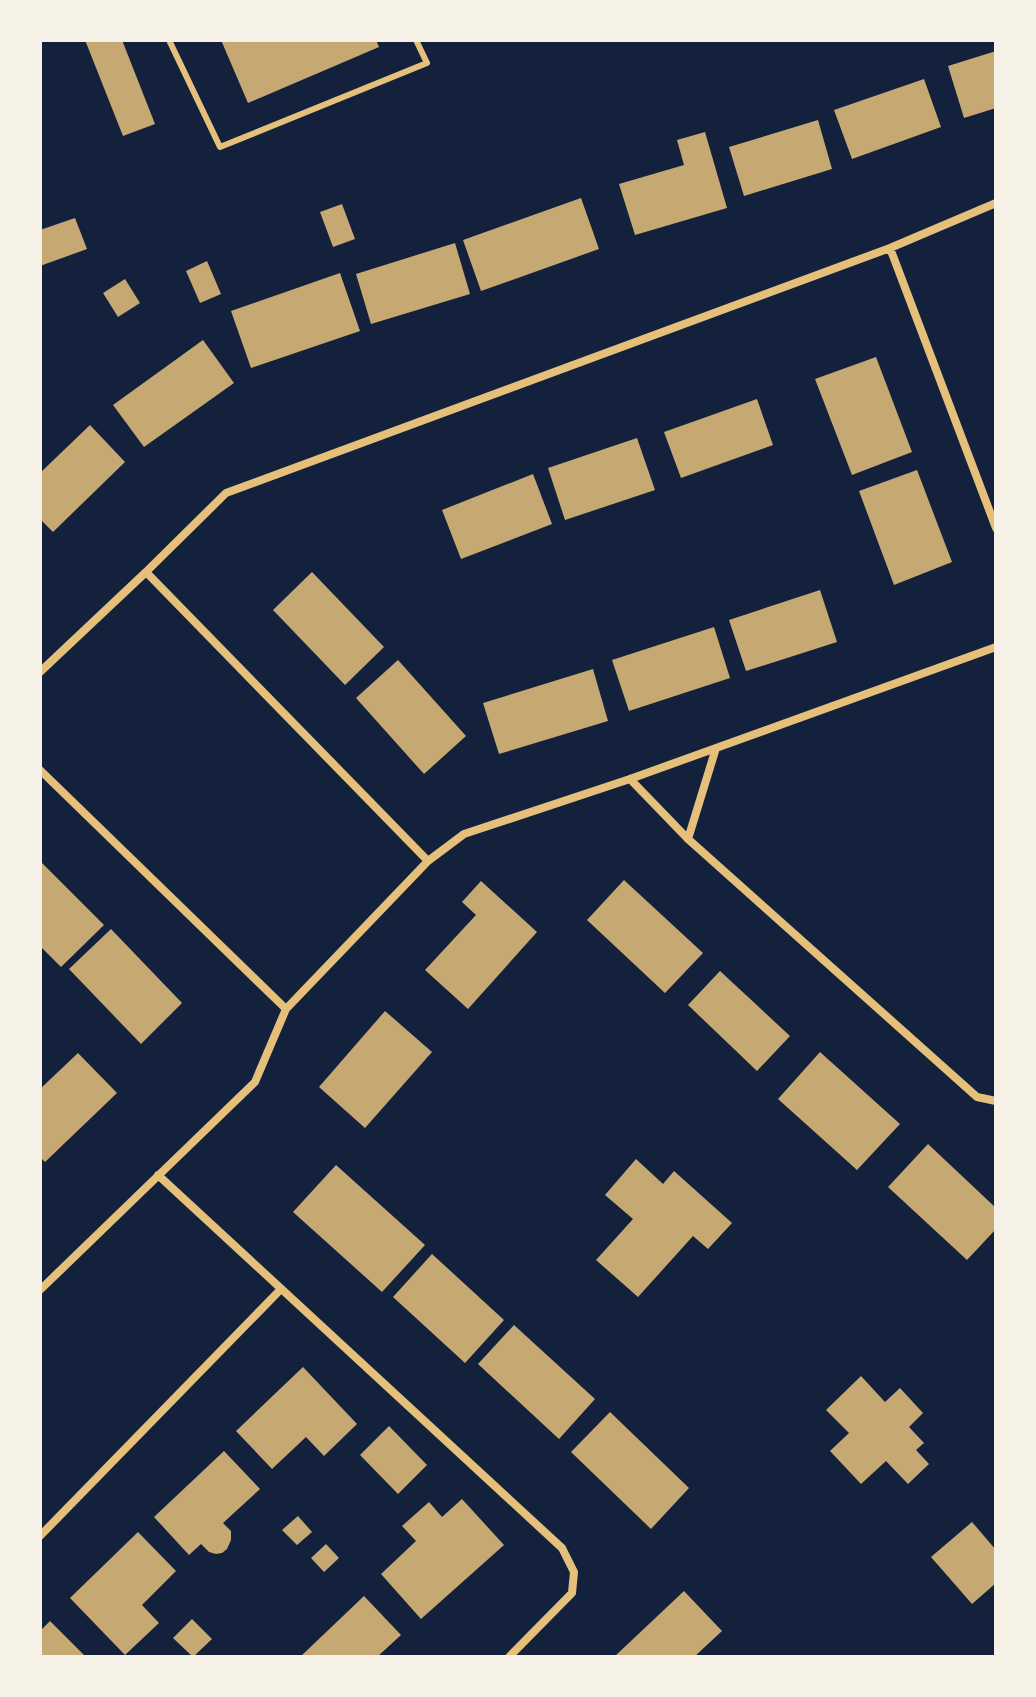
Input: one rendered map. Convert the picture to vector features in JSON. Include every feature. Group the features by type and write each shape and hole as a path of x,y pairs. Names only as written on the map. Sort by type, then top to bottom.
{"street":[{"path":"40,672 226,493 890,248 996,203"},
{"path":"890,248 996,528"},
{"path":"146,572 428,861"},
{"path":"40,1290 255,1082 286,1009 428,861 464,834 630,779 996,647"},
{"path":"688,839 716,748"},
{"path":"40,770 286,1009"},
{"path":"630,779 688,839 977,1097 996,1101"},
{"path":"158,1175 562,1548 574,1572 572,1593 509,1657"},
{"path":"40,1536 281,1289"}],"lane":[{"path":"169,40 220,147 427,63 416,40"}],"building":[{"path":"85,40 122,40 155,124 123,136"},
{"path":"221,40 376,40 379,47 248,103"},
{"path":"996,51 996,108 964,118 948,66"},
{"path":"924,79 941,127 852,159 834,110"},
{"path":"818,120 832,169 744,196 729,147"},
{"path":"705,132 727,208 635,235 619,184 684,165 677,140"},
{"path":"581,198 599,249 481,291 463,240"},
{"path":"342,204 355,239 333,247 320,212"},
{"path":"75,218 87,249 40,266 40,230"},
{"path":"455,243 470,294 371,324 356,274"},
{"path":"207,261 221,294 200,303 186,271"},
{"path":"340,273 360,331 251,368 231,311"},
{"path":"125,279 140,303 118,317 103,293"},
{"path":"203,340 234,383 144,447 113,405"},
{"path":"876,357 912,452 852,475 815,379"},
{"path":"757,399 773,445 681,478 664,432"},
{"path":"90,425 125,462 53,532 40,519 40,473"},
{"path":"637,438 655,490 565,520 548,468"},
{"path":"917,470 952,562 894,585 859,491"},
{"path":"533,474 552,524 461,559 442,510"},
{"path":"312,572 384,647 345,685 273,610"},
{"path":"820,590 837,642 746,671 729,620"},
{"path":"714,627 730,678 629,711 612,660"},
{"path":"398,660 466,736 424,774 356,698"},
{"path":"593,669 608,721 499,754 483,703"},
{"path":"40,861 104,925 61,967 40,946"},
{"path":"624,880 703,953 665,993 587,920"},
{"path":"481,881 537,932 468,1009 425,970 476,915 462,902"},
{"path":"111,929 182,1003 141,1044 69,969"},
{"path":"720,971 790,1036 757,1071 688,1005"},
{"path":"385,1011 432,1052 365,1128 319,1087"},
{"path":"820,1052 900,1124 857,1170 778,1099"},
{"path":"78,1053 117,1093 45,1162 40,1157 40,1089"},
{"path":"928,1144 996,1208 996,1229 967,1260 888,1187"},
{"path":"636,1159 663,1184 674,1171 732,1223 708,1249 693,1236 638,1297 596,1260 633,1219 605,1195"},
{"path":"336,1165 425,1245 382,1292 293,1212"},
{"path":"432,1254 504,1320 465,1363 393,1297"},
{"path":"514,1325 595,1399 559,1439 478,1364"},
{"path":"303,1367 357,1424 324,1456 306,1437 272,1469 236,1431"},
{"path":"861,1376 885,1402 900,1388 923,1413 909,1427 924,1443 916,1450 929,1464 908,1484 886,1461 861,1484 830,1451 849,1433 826,1410"},
{"path":"610,1412 689,1488 651,1529 571,1452"},
{"path":"389,1426 427,1465 398,1494 360,1455"},
{"path":"224,1451 260,1489 223,1523 231,1531 227,1549 216,1554 201,1544 189,1555 154,1517"},
{"path":"462,1499 504,1545 421,1619 381,1574 416,1541 402,1526 429,1502 442,1517"},
{"path":"298,1516 312,1532 297,1545 282,1530"},
{"path":"972,1522 996,1550 996,1583 972,1604 931,1557"},
{"path":"138,1532 176,1571 142,1605 159,1623 125,1655 70,1598"},
{"path":"326,1544 339,1558 324,1572 311,1558"},
{"path":"684,1591 722,1631 694,1657 614,1657"},
{"path":"364,1596 401,1635 377,1657 300,1657"},
{"path":"192,1619 212,1639 193,1657 173,1638"},
{"path":"50,1621 86,1657 40,1657 40,1631"}]}
